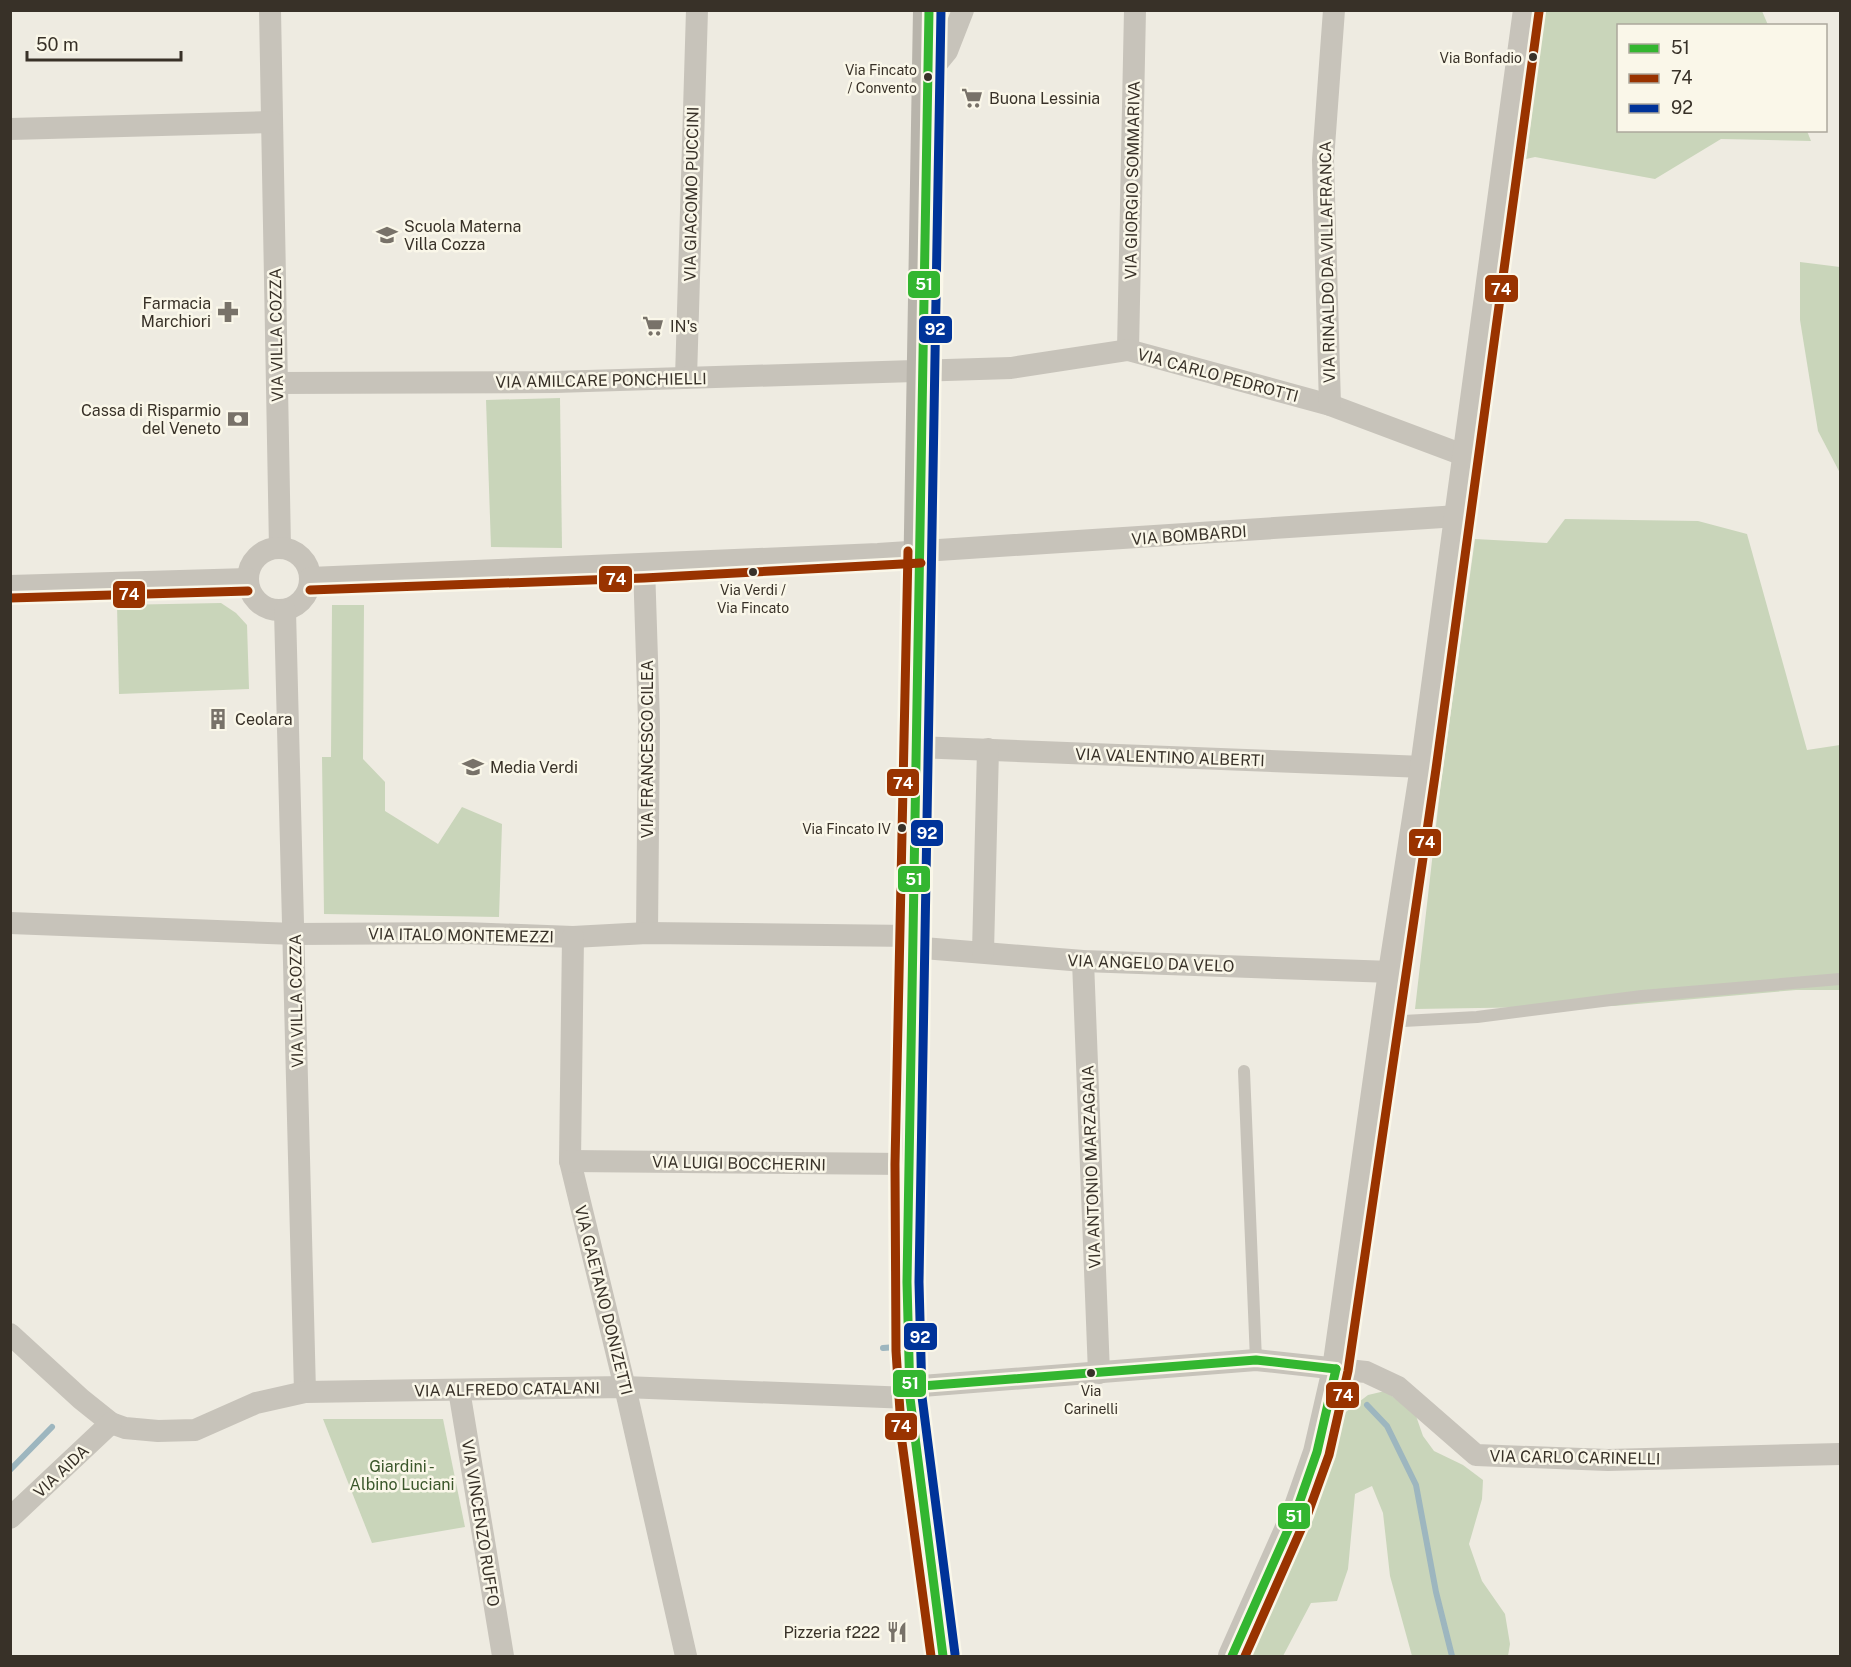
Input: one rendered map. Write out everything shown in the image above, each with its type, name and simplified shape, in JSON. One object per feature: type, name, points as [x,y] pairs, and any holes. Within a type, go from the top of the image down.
[{"type":"main road","points":[[929,10],[925,371],[907,1164],[910,1392],[943,1656]]},
{"type":"street","name":"VIA VILLA COZZA","points":[[270,10],[280,548]]},
{"type":"street","name":"VIA GIACOMO PUCCINI","points":[[686,378],[697,10]]},
{"type":"street","points":[[929,73],[947,51],[963,10]]},
{"type":"street","name":"VIA GIORGIO SOMMARIVA","points":[[1128,350],[1135,10]]},
{"type":"street","name":"VIA RINALDO DA VILLAFRANCA","points":[[1330,405],[1323,160],[1334,10]]},
{"type":"street","points":[[1232,1656],[1296,1512],[1317,1452],[1336,1369],[1384,1022],[1424,767],[1527,10]]},
{"type":"street","points":[[10,129],[272,122]]},
{"type":"street","name":"VIA CARLO PEDROTTI","points":[[925,371],[1011,368],[1128,350],[1330,405],[1466,456]]},
{"type":"street","name":"VIA AMILCARE PONCHIELLI","points":[[277,383],[555,382],[925,371]]},
{"type":"street","name":"VIA BOMBARDI","points":[[310,578],[644,566],[921,551],[1458,516]]},
{"type":"street","points":[[280,548],[297,554],[309,569],[310,578],[309,589],[304,599],[285,610],[263,607],[249,590],[249,571],[257,557],[264,552],[280,548]]},
{"type":"street","name":"VIA FRANCESCO CILEA","points":[[644,566],[649,721],[647,933]]},
{"type":"street","points":[[10,586],[248,579]]},
{"type":"street","name":"VIA VILLA COZZA","points":[[285,610],[305,1392]]},
{"type":"street","name":"VIA VALENTINO ALBERTI","points":[[916,747],[1424,767]]},
{"type":"street","points":[[983,952],[988,749]]},
{"type":"street","name":"VIA ITALO MONTEMEZZI","points":[[10,923],[295,934],[465,933],[573,938],[647,933],[911,941]]},
{"type":"street","name":"VIA GAETANO DONIZETTI","points":[[573,938],[570,1161],[686,1656]]},
{"type":"street","name":"VIA ANGELO DA VELO","points":[[911,941],[983,952],[1083,961],[1392,972]]},
{"type":"street","name":"VIA ANTONIO MARZAGAIA","points":[[1083,961],[1099,1373]]},
{"type":"street","name":"VIA LUIGI BOCCHERINI","points":[[570,1161],[907,1164]]},
{"type":"street","points":[[10,1334],[111,1423]]},
{"type":"street","name":"VIA CARLO CARINELLI","points":[[910,1392],[1256,1360],[1366,1372],[1398,1387],[1476,1455],[1608,1460],[1840,1454]]},
{"type":"street","name":"VIA ALFREDO CATALANI","points":[[111,1423],[158,1431],[195,1430],[256,1403],[305,1392],[624,1387],[910,1392]]},
{"type":"street","name":"VIA VINCENZO RUFFO","points":[[459,1390],[503,1656]]},
{"type":"street","name":"VIA AIDA","points":[[10,1518],[111,1423]]},
{"type":"lane","points":[[1384,1022],[1477,1017],[1642,996],[1840,979]]},
{"type":"lane","points":[[1244,1071],[1256,1360]]},
{"type":"green space","points":[[1545,11],[1762,11],[1768,24],[1617,24],[1617,132],[1807,132],[1811,141],[1721,139],[1655,179],[1535,157],[1526,159]]},
{"type":"green space","points":[[1800,262],[1840,267],[1840,473],[1818,431],[1800,320]]},
{"type":"green space","points":[[560,398],[562,548],[491,547],[486,400]]},
{"type":"green space","points":[[1565,519],[1698,521],[1747,534],[1807,750],[1840,745],[1840,990],[1796,990],[1614,1006],[1415,1009],[1441,782],[1475,539],[1547,543]]},
{"type":"green space","points":[[221,603],[236,613],[247,625],[249,689],[119,694],[117,605]]},
{"type":"green space","points":[[332,605],[364,605],[363,759],[385,782],[385,811],[438,844],[462,807],[502,824],[499,917],[324,914],[322,757],[331,757]]},
{"type":"green space","points":[[1385,1391],[1415,1413],[1423,1436],[1434,1451],[1463,1465],[1483,1480],[1482,1499],[1469,1544],[1482,1581],[1505,1614],[1510,1644],[1508,1656],[1412,1656],[1390,1576],[1383,1513],[1372,1486],[1355,1494],[1348,1569],[1337,1601],[1311,1603],[1283,1656],[1245,1656],[1316,1504],[1330,1468],[1342,1415],[1368,1395]]},
{"type":"green space","name":"Giardini - Albino Luciani","points":[[323,1419],[443,1419],[465,1527],[372,1543]]},
{"type":"waterway","points":[[883,1348],[896,1347]]},
{"type":"waterway","points":[[1367,1405],[1387,1426],[1416,1485],[1436,1592],[1452,1656]]},
{"type":"waterway","points":[[10,1470],[52,1427]]},
{"type":"transit line","name":"51","points":[[929,10],[907,1282],[910,1398],[943,1656]]},
{"type":"transit line","name":"92","points":[[941,10],[919,1282],[922,1397],[955,1654]]},
{"type":"transit line","name":"74","points":[[1245,1656],[1307,1516],[1329,1455],[1348,1371],[1436,769],[1539,12]]},
{"type":"transit line","name":"74","points":[[908,551],[895,1164],[896,1351],[902,1442],[931,1656]]},
{"type":"transit line","name":"74","points":[[310,590],[644,578],[921,563]]},
{"type":"transit line","name":"74","points":[[10,598],[248,591]]},
{"type":"transit line","name":"51","points":[[909,1387],[1256,1360],[1336,1369]]},
{"type":"transit line","name":"51","points":[[1232,1656],[1296,1512],[1317,1452],[1336,1369]]},
{"type":"place","name":"Via Bonfadio","points":[[1533,57]]},
{"type":"place","name":"Via Fincato / Convento","points":[[928,77]]},
{"type":"place","name":"Buona Lessinia","points":[[972,98]]},
{"type":"place","name":"Scuola Materna Villa Cozza","points":[[387,235]]},
{"type":"place","name":"Farmacia Marchiori","points":[[228,312]]},
{"type":"place","name":"IN's","points":[[653,326]]},
{"type":"place","name":"Cassa di Risparmio del Veneto","points":[[238,419]]},
{"type":"place","name":"Via Verdi / Via Fincato","points":[[753,572]]},
{"type":"place","name":"Ceolara","points":[[218,719]]},
{"type":"place","name":"Media Verdi","points":[[473,767]]},
{"type":"place","name":"Via Fincato IV","points":[[902,828]]},
{"type":"place","name":"Via Carinelli","points":[[1091,1373]]},
{"type":"place","name":"Pizzeria f222","points":[[897,1632]]}]
